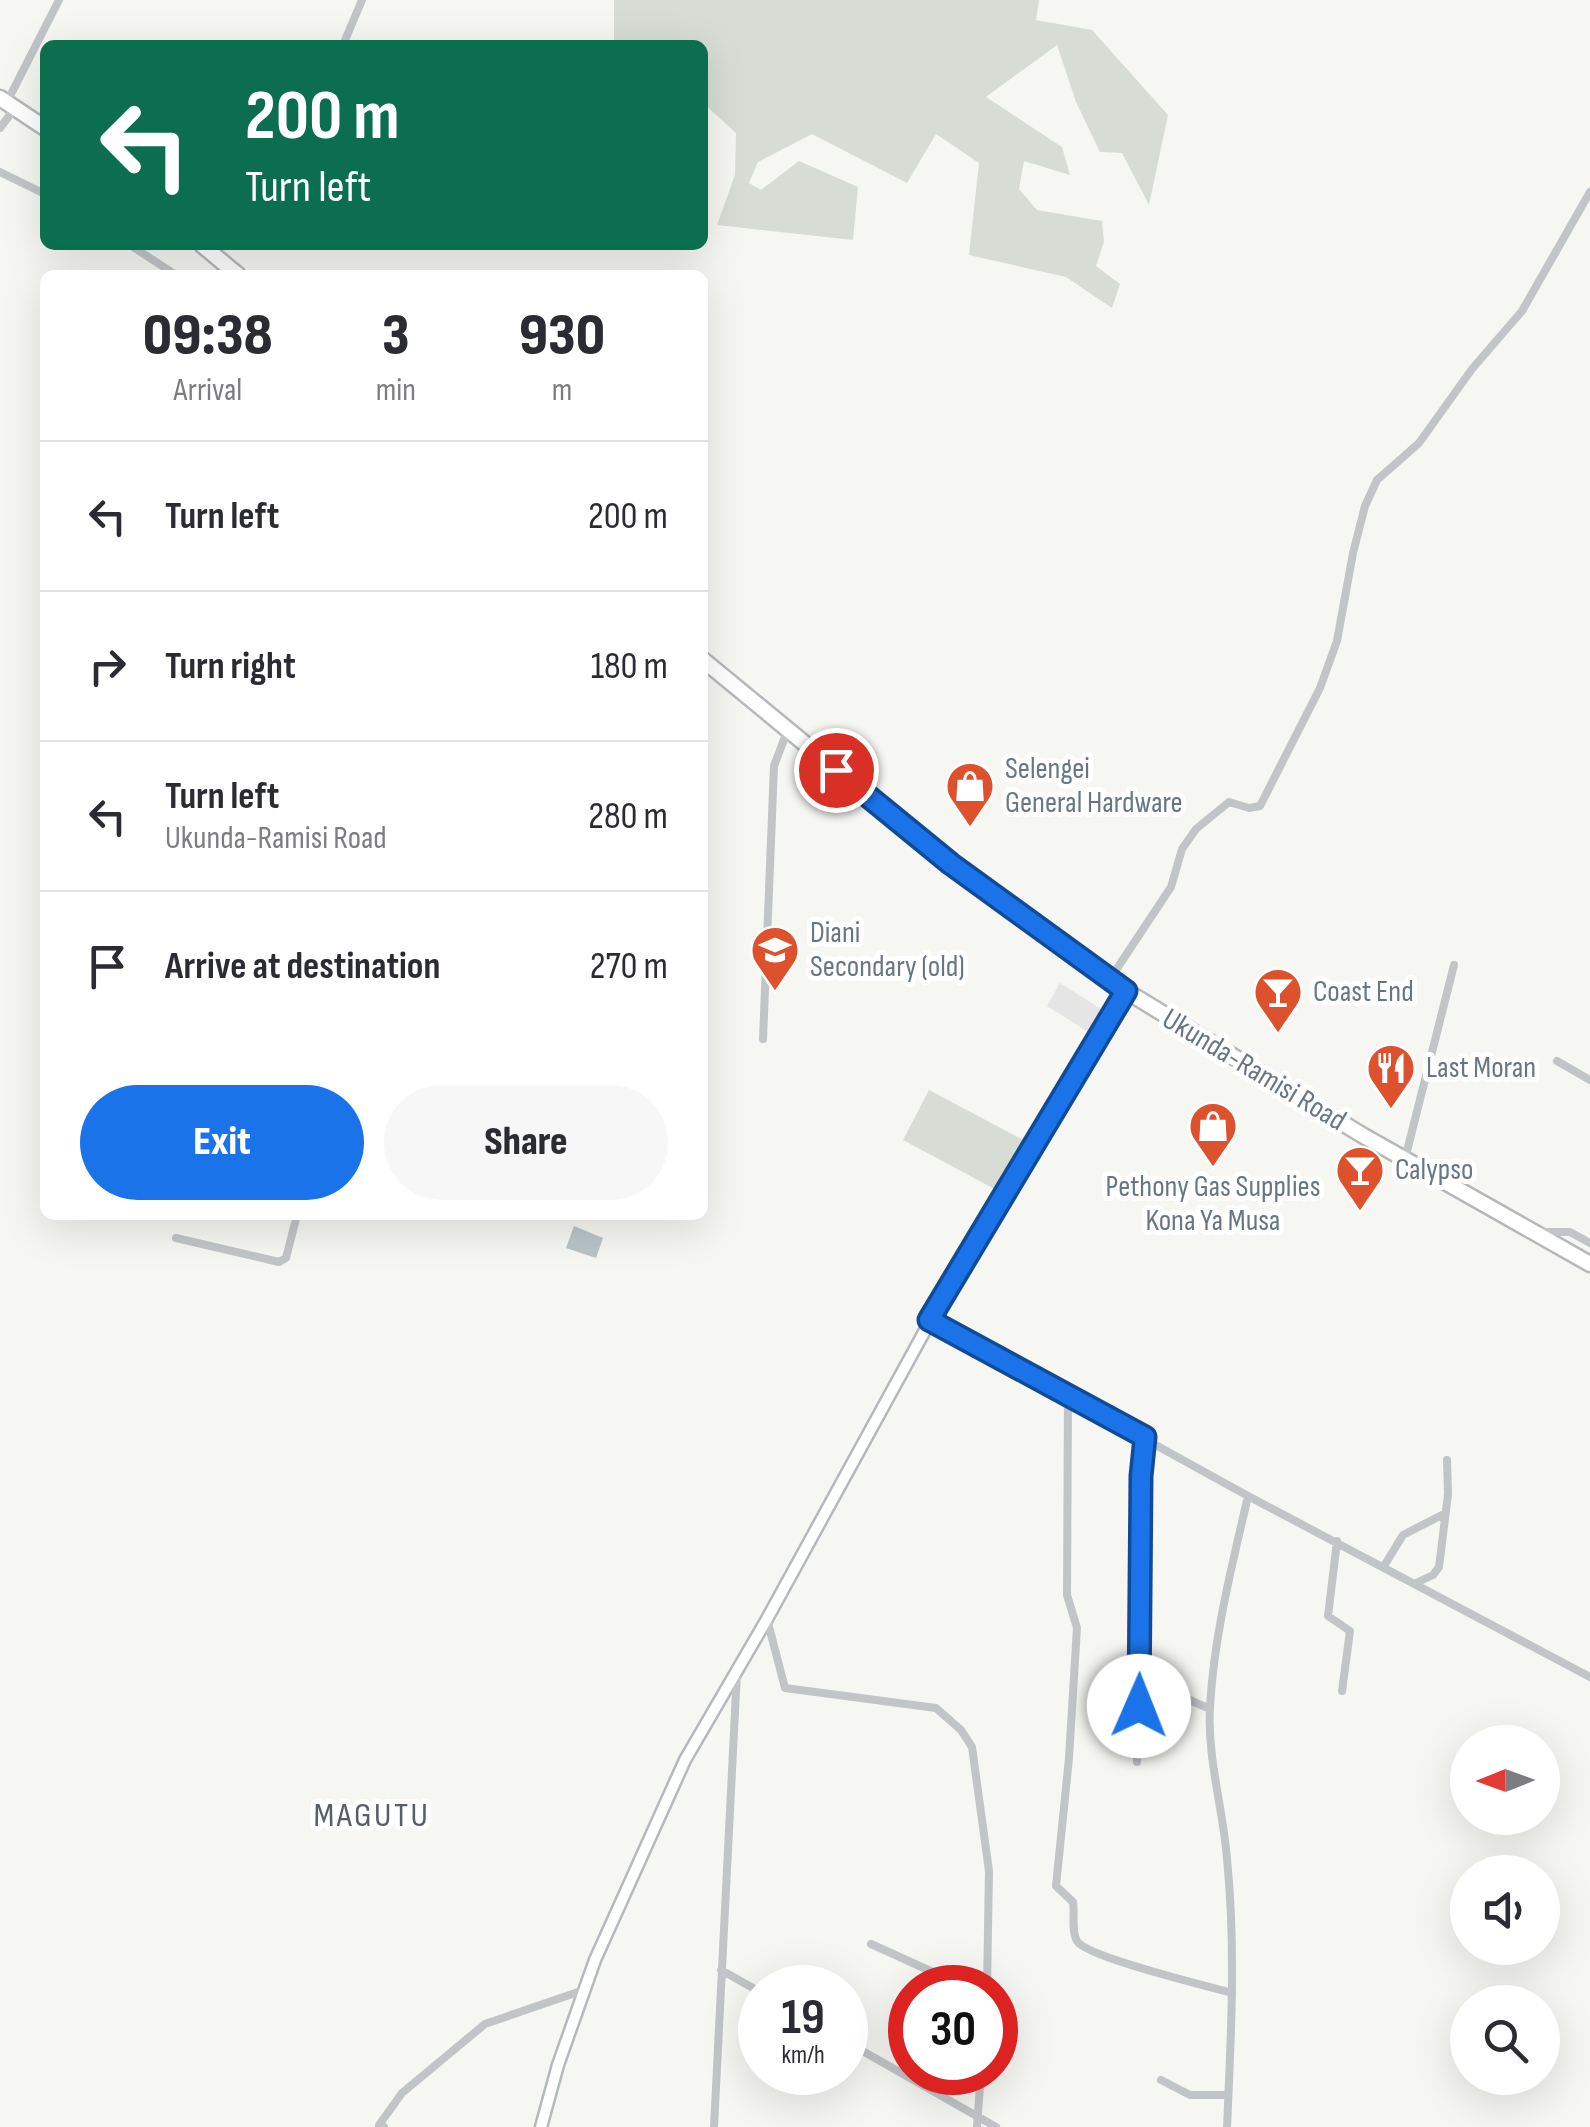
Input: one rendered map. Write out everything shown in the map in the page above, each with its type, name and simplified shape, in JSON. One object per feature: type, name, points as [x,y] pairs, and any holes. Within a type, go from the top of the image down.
[{"type":"highway","points":[[7,102],[40,125]]},
{"type":"highway","points":[[209,250],[232,270]]},
{"type":"highway","name":"Ukunda-Ramisi Road","points":[[708,664],[951,864],[1126,991],[1245,1066],[1590,1264]]},
{"type":"street","points":[[0,128],[7,102],[59,0]]},
{"type":"street","points":[[344,40],[362,0]]},
{"type":"street","points":[[0,172],[40,192]]},
{"type":"street","points":[[1110,979],[1156,914],[1171,887],[1182,849],[1196,829],[1229,802],[1249,808],[1260,806],[1320,688],[1337,641],[1352,553],[1377,480],[1419,443],[1472,368],[1522,310],[1590,192]]},
{"type":"street","points":[[138,250],[168,270]]},
{"type":"street","points":[[763,1039],[774,766],[788,730]]},
{"type":"street","points":[[1404,1159],[1454,966]]},
{"type":"street","points":[[541,2127],[595,1960],[684,1760],[767,1620],[929,1320],[1126,991]]},
{"type":"street","points":[[1557,1061],[1590,1080]]},
{"type":"street","points":[[176,1238],[280,1262],[286,1258],[297,1220]]},
{"type":"street","points":[[1535,1233],[1570,1232],[1590,1243]]},
{"type":"street","points":[[929,1320],[1248,1496],[1590,1677]]},
{"type":"street","points":[[1068,1394],[1067,1595],[1077,1628],[1070,1758],[1056,1886],[1073,1902],[1075,1936],[1084,1947],[1143,1969],[1232,1993]]},
{"type":"street","points":[[1137,1762],[1141,1476],[1145,1437]]},
{"type":"street","points":[[1416,1584],[1439,1567],[1448,1494],[1447,1460]]},
{"type":"street","points":[[1226,2127],[1232,1993],[1228,1858],[1211,1755],[1210,1709],[1218,1628],[1248,1496]]},
{"type":"street","points":[[1384,1566],[1403,1534],[1444,1514]]},
{"type":"street","points":[[1338,1541],[1328,1616],[1350,1631],[1342,1691]]},
{"type":"street","points":[[767,1620],[785,1688],[936,1708],[961,1730],[972,1747],[989,1871],[987,1965]]},
{"type":"street","points":[[714,2127],[737,1672]]},
{"type":"street","points":[[1140,1678],[1210,1709]]},
{"type":"street","points":[[871,1944],[917,1965]]},
{"type":"street","points":[[721,1970],[738,1980]]},
{"type":"street","points":[[384,2127],[378,2125],[402,2093],[485,2024],[584,1990]]},
{"type":"street","points":[[868,2054],[996,2127]]},
{"type":"street","points":[[1161,2080],[1190,2094],[1228,2094]]},
{"type":"street","points":[[978,2127],[979,2095]]},
{"type":"shaded area","points":[[614,0],[1039,0],[1036,20],[1092,30],[1168,115],[1149,205],[1122,153],[1100,152],[1076,102],[1057,45],[986,97],[1062,147],[1070,175],[1024,161],[1019,189],[1037,210],[1102,221],[1104,242],[1096,266],[1120,284],[1112,308],[1066,277],[969,255],[979,163],[936,134],[907,183],[812,134],[758,162],[749,183],[761,190],[799,161],[858,187],[853,240],[717,225],[735,175],[736,133],[708,108],[708,40],[614,40]]},
{"type":"shaded area","points":[[1060,983],[1107,1013],[1093,1035],[1047,1006]]},
{"type":"shaded area","points":[[929,1090],[1029,1143],[1002,1193],[903,1140]]},
{"type":"shaded area","points":[[574,1226],[603,1238],[596,1258],[566,1248]]},
{"type":"place","name":"Selengei General Hardware","points":[[970,828]]},
{"type":"place","name":"Diani Secondary (old)","points":[[775,992]]},
{"type":"place","name":"Coast End","points":[[1278,1034]]},
{"type":"place","name":"Last Moran","points":[[1391,1110]]},
{"type":"place","name":"Pethony Gas Supplies Kona Ya Musa","points":[[1213,1168]]},
{"type":"place","name":"Calypso","points":[[1360,1212]]},
{"type":"district","name":"MAGUTU","points":[[372,1815]]},
{"type":"route","points":[[836,770],[951,864],[1126,991],[929,1320],[1145,1437],[1141,1476],[1139,1706]]}]
